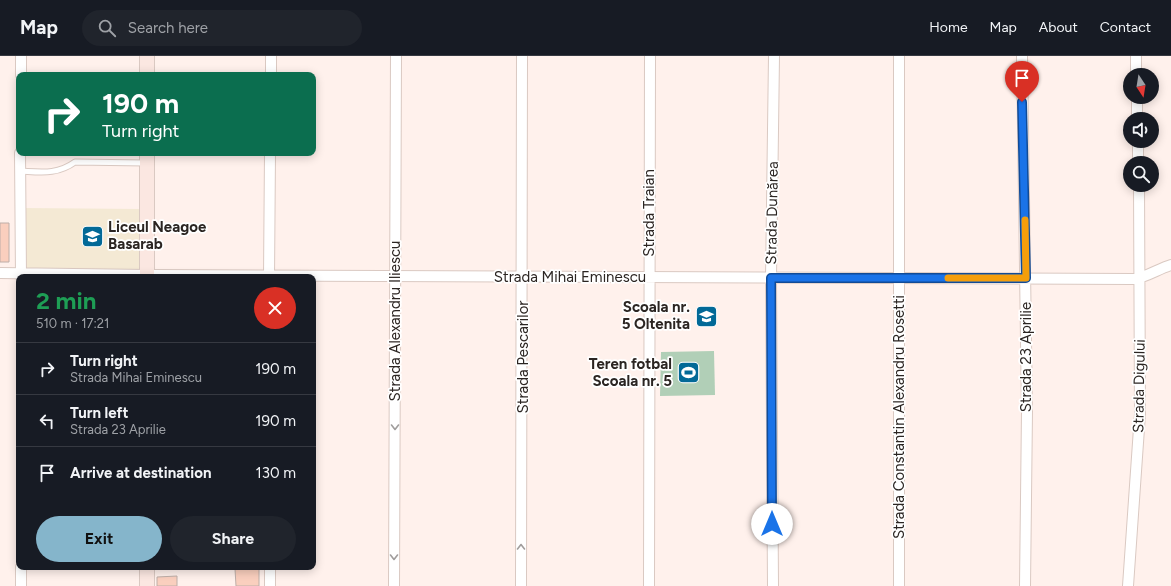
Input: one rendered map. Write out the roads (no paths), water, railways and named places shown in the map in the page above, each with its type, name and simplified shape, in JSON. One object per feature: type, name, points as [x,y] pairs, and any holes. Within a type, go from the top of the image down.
[{"type":"main road","points":[[147,56],[147,72]]},
{"type":"main road","points":[[147,158],[147,274]]},
{"type":"main road","points":[[147,570],[147,586]]},
{"type":"street","points":[[21,56],[21,72]]},
{"type":"street","points":[[271,56],[271,72]]},
{"type":"street","name":"Strada Alexandru Iliescu","points":[[394,586],[396,56]]},
{"type":"street","name":"Strada Pescarilor","points":[[521,586],[523,276],[522,56]]},
{"type":"street","name":"Strada Traian","points":[[649,586],[650,56]]},
{"type":"street","name":"Strada Dunărea","points":[[773,586],[771,278],[774,56]]},
{"type":"street","name":"Strada Constantin Alexandru Rosetti","points":[[899,56],[899,586]]},
{"type":"street","name":"Strada 23 Aprilie","points":[[1022,56],[1026,278],[1025,586]]},
{"type":"street","points":[[1136,56],[1136,68]]},
{"type":"street","points":[[20,156],[21,274]]},
{"type":"street","points":[[269,274],[270,156]]},
{"type":"street","name":"Strada Digului","points":[[1128,586],[1140,414],[1139,192]]},
{"type":"street","points":[[1140,279],[1153,270],[1171,265]]},
{"type":"street","name":"Strada Mihai Eminescu","points":[[0,273],[16,275]]},
{"type":"street","name":"Strada Mihai Eminescu","points":[[316,276],[1140,279]]},
{"type":"street","points":[[21,570],[21,586]]},
{"type":"street","points":[[270,570],[270,586]]},
{"type":"lane","points":[[20,171],[57,172],[75,162],[147,158]]},
{"type":"place","name":"Liceul Neagoe Basarab","points":[[92,236]]},
{"type":"place","name":"Scoala nr. 5 Oltenita","points":[[706,316]]},
{"type":"place","name":"Teren fotbal Scoala nr. 5","points":[[688,373]]}]
